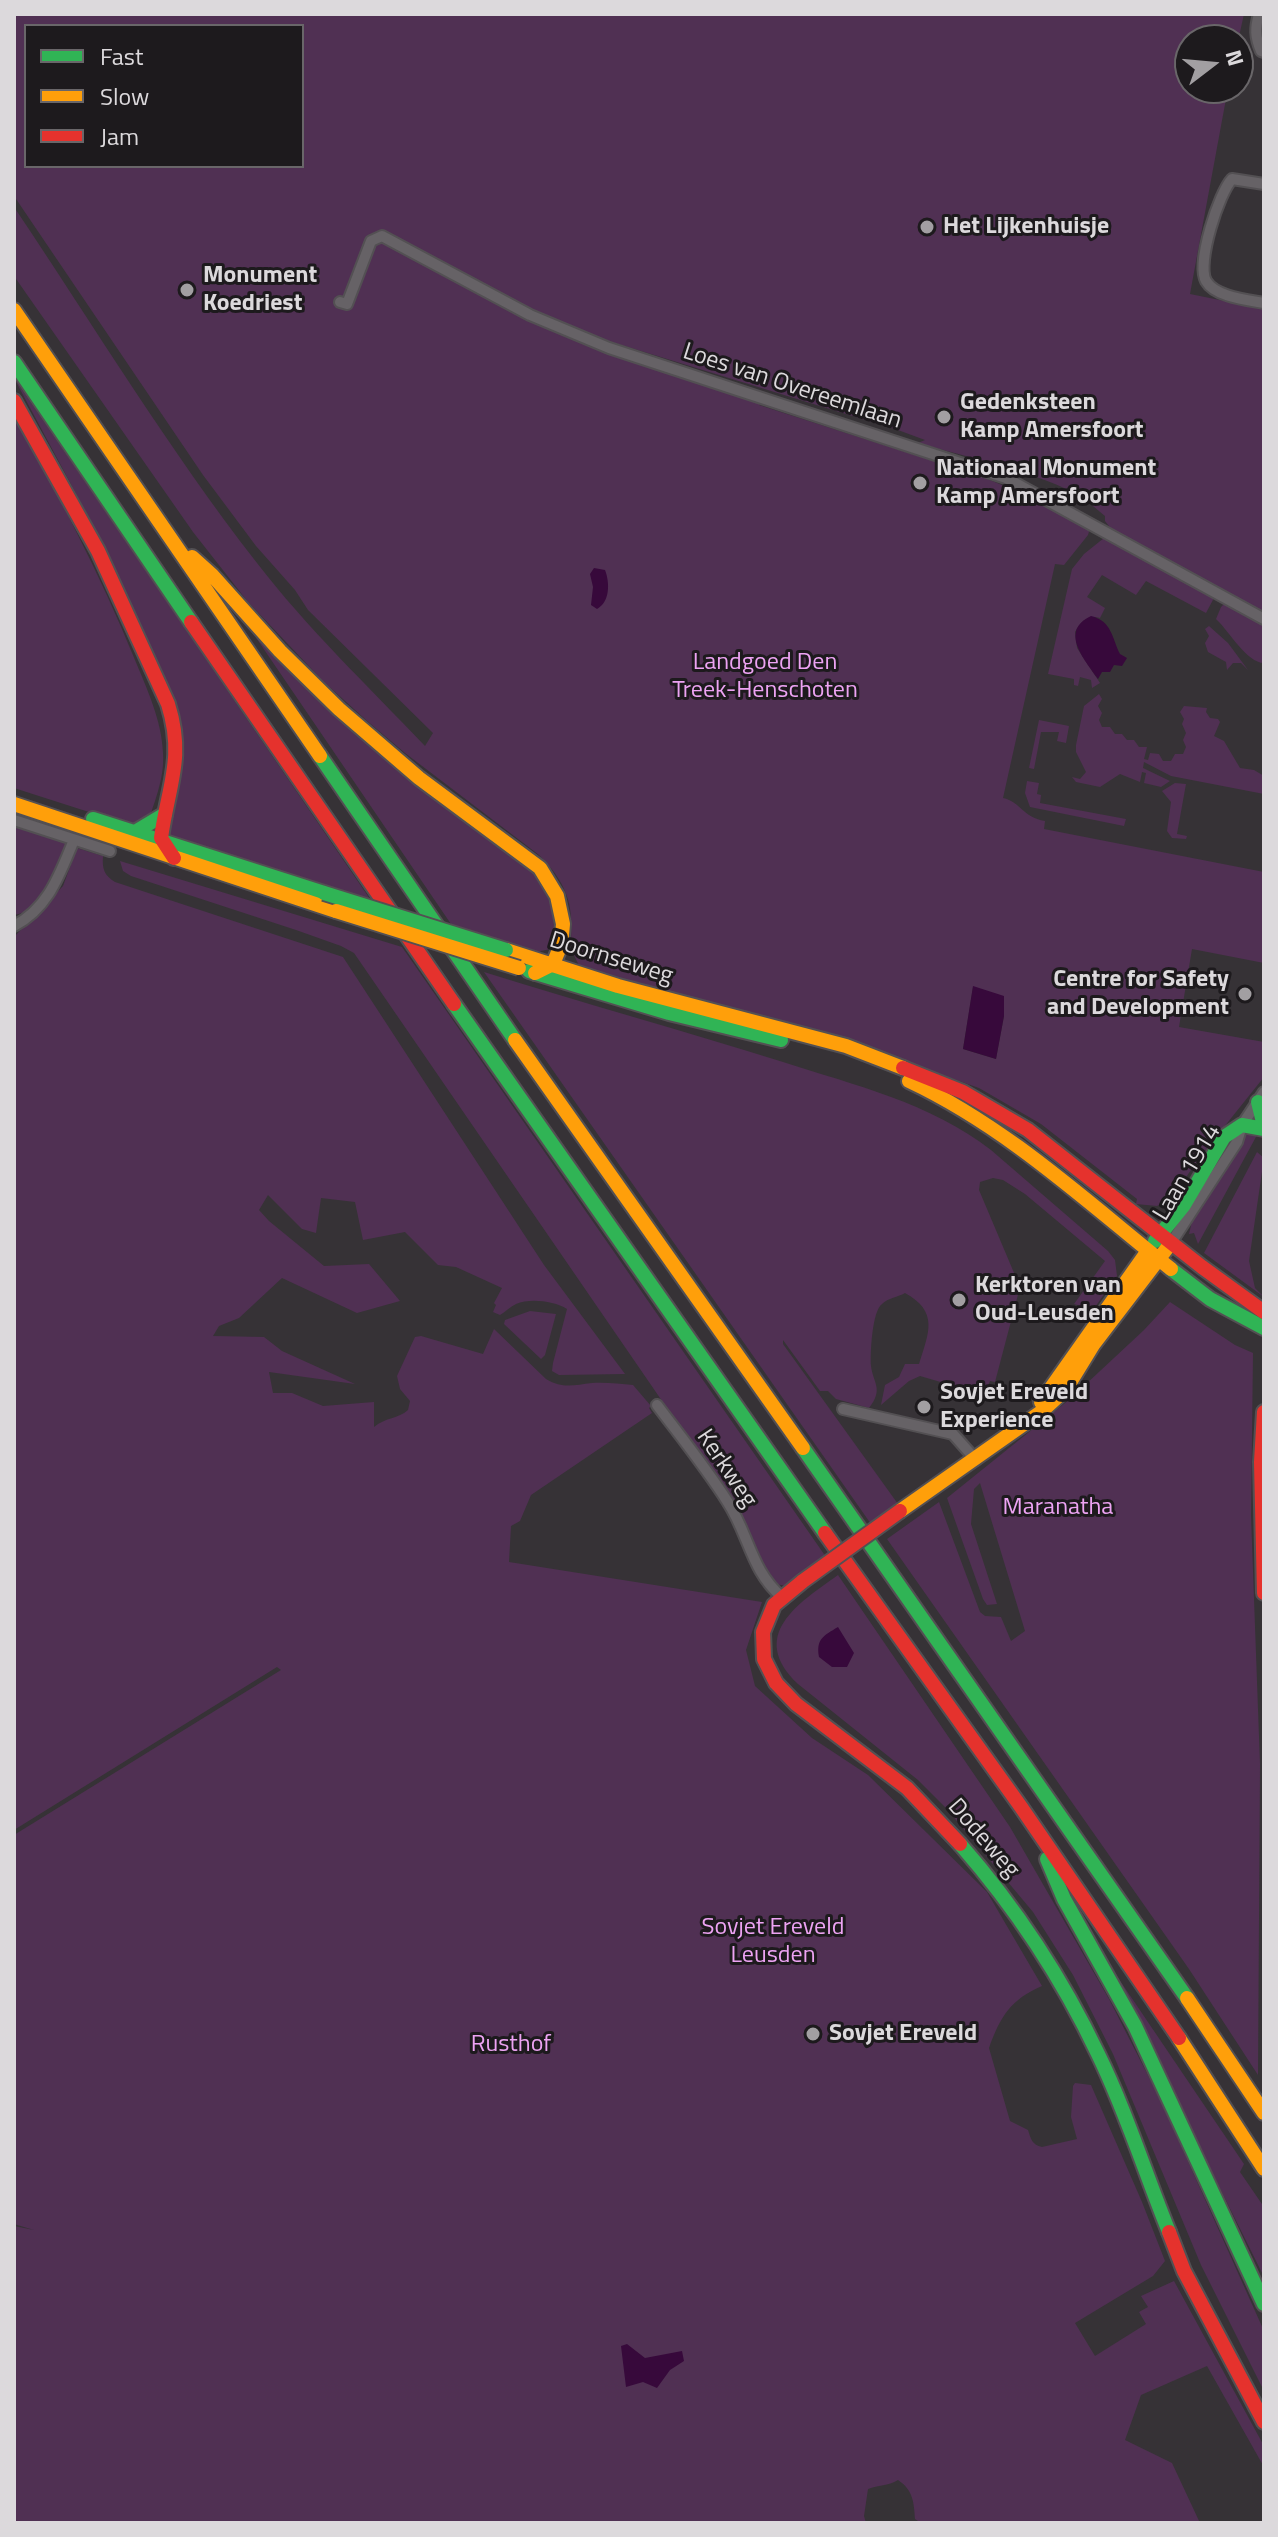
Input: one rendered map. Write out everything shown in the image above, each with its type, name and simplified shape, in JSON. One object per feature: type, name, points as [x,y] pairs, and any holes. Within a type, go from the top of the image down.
[{"type":"main road","points":[[14,310],[500,1018],[1136,1922],[1264,2113]]},
{"type":"main road","points":[[14,362],[468,1024],[1108,1929],[1264,2169]]},
{"type":"main road","points":[[14,401],[95,544],[135,626],[174,723],[177,753],[175,778],[165,814],[162,841],[174,858]]},
{"type":"main road","points":[[166,533],[212,575],[280,651],[339,709],[419,778],[540,868],[557,896],[563,924],[561,945],[553,964],[535,973]]},
{"type":"main road","name":"Doornseweg","points":[[14,795],[618,986],[846,1046],[963,1092],[1028,1130],[1166,1238],[1264,1309]]},
{"type":"main road","name":"Doornseweg","points":[[14,804],[336,911],[535,973],[669,1013],[845,1055],[904,1078],[945,1098],[1011,1141],[1152,1256],[1210,1299],[1260,1327]]},
{"type":"main road","points":[[135,832],[165,814]]},
{"type":"main road","points":[[1242,1125],[1264,1128],[1261,1097]]},
{"type":"main road","name":"Laan 1914","points":[[1166,1238],[1224,1137],[1242,1125]]},
{"type":"main road","name":"Dodeweg","points":[[1166,1238],[1072,1381],[1041,1412],[782,1597],[774,1605],[764,1629],[763,1656],[771,1679],[788,1698],[907,1788],[940,1821],[994,1883],[1045,1955],[1099,2055],[1184,2271],[1264,2422]]},
{"type":"main road","points":[[1260,1327],[1264,1343]]},
{"type":"main road","points":[[1264,1412],[1261,1462],[1264,1593]]},
{"type":"main road","points":[[1033,1826],[1064,1899],[1141,2039],[1264,2304]]},
{"type":"street","points":[[1259,14],[1256,37],[1264,52]]},
{"type":"street","points":[[1264,184],[1232,179],[1225,187],[1213,217],[1203,270],[1213,288],[1264,303]]},
{"type":"street","name":"Loes van Overeemlaan","points":[[340,302],[347,304],[371,241],[382,236],[530,315],[609,348],[1006,478],[1264,619]]},
{"type":"street","points":[[14,820],[110,851]]},
{"type":"street","points":[[17,922],[52,891],[74,840]]},
{"type":"street","name":"Laan 1914","points":[[1242,1125],[1261,1097]]},
{"type":"street","name":"Kerkweg","points":[[657,1405],[729,1502],[756,1565],[768,1585],[782,1597]]},
{"type":"street","points":[[843,1409],[953,1434],[976,1460]]},
{"type":"green space","name":"Landgoed Den Treek-Henschoten","points":[[14,14],[1244,14],[1242,24],[1174,24],[1174,104],[1225,104],[1190,294],[1264,309],[1264,613],[1112,530],[1105,516],[1091,504],[1056,485],[918,443],[925,440],[898,430],[602,339],[599,347],[765,400],[759,405],[980,476],[1068,512],[1090,528],[1064,565],[1055,564],[1003,798],[1045,821],[1044,829],[1264,872],[1264,963],[1192,949],[1179,1027],[1264,1042],[1264,1077],[1173,1196],[1157,1206],[1136,1204],[1137,1199],[1041,1124],[979,1088],[869,1049],[581,968],[572,949],[568,900],[557,876],[546,862],[405,753],[323,681],[248,602],[193,532],[14,276],[14,207],[163,432],[257,563],[317,634],[425,746],[433,733],[308,610],[295,590],[256,546],[203,475],[14,196]],"holes":[[[973,987],[1004,1016],[996,1059],[963,1049]]]},
{"type":"green space","points":[[14,378],[372,902],[165,837],[181,761],[102,542]]},
{"type":"green space","points":[[14,412],[107,596],[157,717],[162,741],[162,773],[145,830],[14,788]]},
{"type":"green space","points":[[1104,538],[1111,538],[1215,596],[1206,613],[1146,581],[1136,595],[1102,575],[1087,597],[1105,608],[1100,618],[1088,618],[1075,632],[1077,648],[1100,683],[1092,688],[1091,680],[1080,677],[1078,686],[1074,685],[1074,679],[1048,674],[1072,569],[1084,554]]},
{"type":"green space","points":[[1226,602],[1264,624],[1264,663],[1251,658],[1216,619]]},
{"type":"green space","points":[[246,623],[539,874],[553,910],[550,949],[537,952],[453,927]]},
{"type":"green space","points":[[1209,626],[1228,643],[1248,670],[1241,663],[1233,663],[1227,670],[1226,662],[1208,652],[1205,643],[1209,636],[1205,629]]},
{"type":"green space","points":[[1099,694],[1102,699],[1098,706],[1102,713],[1099,720],[1102,727],[1110,727],[1115,734],[1134,740],[1139,747],[1147,747],[1144,759],[1148,760],[1150,753],[1159,754],[1163,761],[1171,761],[1175,754],[1183,754],[1186,733],[1180,712],[1184,706],[1207,708],[1210,718],[1220,722],[1214,736],[1224,741],[1240,768],[1254,770],[1264,776],[1264,794],[1171,776],[1144,762],[1143,768],[1170,781],[1161,787],[1144,783],[1146,773],[1142,772],[1140,782],[1120,774],[1100,787],[1076,782],[1072,777],[1080,779],[1086,772],[1076,752],[1084,706]]},
{"type":"green space","points":[[1039,720],[1069,726],[1066,743],[1057,741],[1059,732],[1041,732],[1034,769],[1029,768]]},
{"type":"green space","points":[[1027,781],[1039,783],[1037,794],[1041,795],[1040,803],[1126,819],[1124,826],[1030,807],[1025,793]]},
{"type":"green space","points":[[1175,783],[1186,784],[1177,834],[1187,836],[1186,839],[1172,838],[1167,831],[1171,802],[1162,791]]},
{"type":"green space","points":[[14,825],[68,844],[42,897],[25,912],[14,915]]},
{"type":"green space","points":[[77,848],[103,856],[104,871],[115,882],[343,957],[544,1265],[625,1374],[559,1375],[552,1371],[567,1309],[535,1301],[516,1304],[500,1315],[493,1312],[502,1288],[456,1267],[438,1265],[405,1232],[363,1240],[355,1202],[321,1198],[316,1233],[302,1229],[268,1195],[259,1210],[324,1266],[369,1264],[400,1301],[357,1313],[282,1278],[239,1318],[219,1326],[213,1336],[264,1337],[282,1351],[355,1384],[269,1372],[273,1393],[292,1393],[323,1406],[374,1402],[374,1427],[408,1410],[410,1401],[400,1389],[397,1376],[415,1337],[421,1336],[483,1354],[494,1329],[552,1382],[569,1386],[597,1383],[633,1385],[651,1406],[652,1413],[531,1495],[520,1521],[511,1526],[509,1562],[762,1602],[746,1650],[755,1686],[812,1738],[868,1775],[987,1892],[1042,1986],[1022,1997],[1008,2010],[989,2048],[1010,2121],[1028,2130],[1034,2143],[1042,2147],[1077,2139],[1071,2117],[1073,2086],[1075,2083],[1091,2085],[1165,2261],[1153,2276],[1075,2323],[1095,2356],[1146,2324],[1139,2312],[1148,2307],[1141,2296],[1174,2281],[1264,2446],[1264,2467],[1207,2366],[1141,2395],[1125,2440],[1172,2463],[1200,2523],[921,2523],[915,2519],[910,2492],[898,2480],[868,2489],[864,2516],[866,2523],[14,2523],[14,2226],[34,2230],[14,2224],[14,1835],[281,1670],[277,1667],[14,1830],[14,937],[63,886]]},
{"type":"green space","points":[[120,861],[402,947],[826,1557],[786,1586],[776,1584],[765,1574],[734,1503],[354,953],[296,930],[131,876],[123,871]]},
{"type":"green space","points":[[484,972],[864,1088],[943,1120],[991,1150],[1108,1251],[1115,1260],[1117,1276],[1093,1310],[1074,1304],[1105,1261],[1025,1194],[1003,1180],[993,1178],[980,1182],[979,1190],[1020,1287],[995,1382],[968,1390],[920,1376],[909,1381],[881,1405],[885,1385],[899,1377],[905,1364],[919,1364],[928,1332],[927,1315],[923,1308],[905,1293],[884,1302],[876,1315],[871,1360],[877,1391],[869,1408],[836,1399],[828,1391],[820,1391],[783,1340],[898,1504],[871,1524]]},
{"type":"green space","points":[[1245,1135],[1257,1135],[1198,1244],[1194,1233],[1189,1234],[1193,1217]]},
{"type":"green space","points":[[1257,1152],[1264,1158],[1249,1261],[1255,1288],[1264,1297],[1204,1253]]},
{"type":"green space","name":"Maranatha","points":[[1170,1302],[1235,1345],[1253,1353],[1251,1516],[1260,1764],[1258,2075],[1189,1969],[887,1539],[939,1502],[980,1612],[985,1616],[1001,1617],[1011,1641],[1025,1631],[980,1483],[974,1489],[971,1524],[997,1604],[987,1605],[983,1599],[947,1498],[1070,1399]]},
{"type":"green space","points":[[530,1311],[556,1314],[545,1355],[541,1359],[504,1324],[505,1320]]},
{"type":"green space","points":[[838,1575],[1010,1827],[1109,1999],[1160,2099],[1264,2331],[1264,2391],[1201,2265],[1113,2054],[1073,1975],[1033,1912],[946,1808],[918,1780],[798,1684],[783,1666],[777,1650],[778,1635],[784,1622],[808,1597]]},
{"type":"green space","points":[[1108,1963],[1244,2164],[1240,2172],[1264,2207],[1264,2277]]},
{"type":"shaded area","points":[[594,568],[605,570],[608,581],[607,597],[597,609],[591,605],[593,587],[590,574]]},
{"type":"shaded area","points":[[1091,616],[1107,626],[1120,654],[1127,658],[1122,666],[1114,665],[1110,672],[1102,672],[1098,679],[1081,654],[1075,637],[1082,622]]},
{"type":"shaded area","points":[[973,986],[1004,996],[1004,1016],[996,1059],[963,1049]]},
{"type":"shaded area","points":[[838,1627],[854,1653],[847,1667],[832,1667],[819,1657],[822,1639]]},
{"type":"shaded area","points":[[627,2344],[645,2358],[682,2351],[684,2361],[670,2370],[657,2388],[643,2382],[626,2387],[621,2346]]},
{"type":"traffic: fast","points":[[14,362],[191,622]]},
{"type":"traffic: fast","points":[[320,756],[515,1040]]},
{"type":"traffic: fast","points":[[135,832],[165,814]]},
{"type":"traffic: fast","points":[[93,819],[324,893]]},
{"type":"traffic: fast","points":[[324,893],[506,950]]},
{"type":"traffic: fast","points":[[529,971],[669,1013],[781,1040]]},
{"type":"traffic: fast","points":[[454,1004],[825,1533]]},
{"type":"traffic: fast","points":[[1258,1102],[1264,1126]]},
{"type":"traffic: fast","points":[[1155,1241],[1184,1205],[1224,1137],[1242,1125],[1264,1129]]},
{"type":"traffic: fast","points":[[1171,1269],[1210,1299],[1264,1328]]},
{"type":"traffic: fast","points":[[803,1448],[1187,1998]]},
{"type":"traffic: fast","points":[[960,1844],[1019,1919],[1084,2026],[1118,2098],[1169,2232]]},
{"type":"traffic: fast","points":[[1047,1859],[1064,1899],[1135,2026],[1264,2304]]},
{"type":"traffic: slow","points":[[14,310],[320,756]]},
{"type":"traffic: slow","points":[[192,557],[339,709],[419,778],[540,868],[557,896],[563,924],[561,945],[553,964],[535,973]]},
{"type":"traffic: slow","points":[[14,804],[336,911]]},
{"type":"traffic: slow","points":[[336,911],[519,968]]},
{"type":"traffic: slow","points":[[506,950],[618,986],[846,1046],[903,1068]]},
{"type":"traffic: slow","points":[[515,1040],[803,1448]]},
{"type":"traffic: slow","points":[[909,1081],[1013,1143],[1171,1269]]},
{"type":"traffic: slow","points":[[900,1511],[1041,1412],[1066,1389],[1093,1345],[1171,1243]]},
{"type":"traffic: slow","points":[[1041,1402],[1147,1252]]},
{"type":"traffic: slow","points":[[1187,1998],[1264,2113]]},
{"type":"traffic: slow","points":[[1179,2038],[1264,2169]]},
{"type":"traffic: jam","points":[[14,401],[98,551],[168,704],[173,723],[175,756],[161,838],[174,858]]},
{"type":"traffic: jam","points":[[191,622],[454,1004]]},
{"type":"traffic: jam","points":[[903,1068],[963,1092],[1028,1130],[1264,1312]]},
{"type":"traffic: jam","points":[[1264,1412],[1261,1462],[1264,1593]]},
{"type":"traffic: jam","points":[[803,1581],[900,1511]]},
{"type":"traffic: jam","points":[[825,1533],[1021,1807],[1179,2038]]},
{"type":"traffic: jam","points":[[803,1581],[774,1605],[763,1632],[764,1659],[776,1683],[796,1704],[907,1788],[960,1844]]},
{"type":"traffic: jam","points":[[1169,2232],[1184,2271],[1264,2422]]},
{"type":"place","name":"Het Lijkenhuisje","points":[[927,227]]},
{"type":"place","name":"Monument Koedriest","points":[[187,290]]},
{"type":"place","name":"Gedenksteen Kamp Amersfoort","points":[[944,417]]},
{"type":"place","name":"Nationaal Monument Kamp Amersfoort","points":[[920,483]]},
{"type":"place","name":"Centre for Safety and Development","points":[[1245,994]]},
{"type":"place","name":"Kerktoren van Oud-Leusden","points":[[959,1300]]},
{"type":"place","name":"Sovjet Ereveld Experience","points":[[924,1407]]},
{"type":"place","name":"Sovjet Ereveld","points":[[813,2034]]},
{"type":"park label","name":"Sovjet Ereveld Leusden","points":[[773,1942]]},
{"type":"park label","name":"Rusthof","points":[[511,2045]]}]
